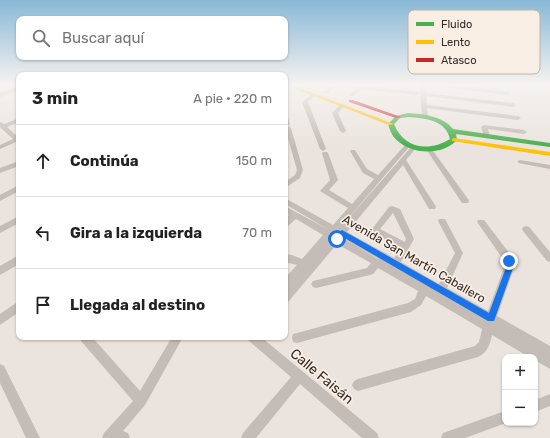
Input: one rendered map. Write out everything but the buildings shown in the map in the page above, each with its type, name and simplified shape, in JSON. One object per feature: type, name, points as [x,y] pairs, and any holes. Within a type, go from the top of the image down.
[{"type":"main road","points":[[344,105],[394,120],[408,115],[422,116],[446,125],[454,136],[550,154]]},
{"type":"main road","points":[[352,105],[394,120]]},
{"type":"main road","points":[[355,105],[394,120]]},
{"type":"main road","points":[[359,105],[394,120]]},
{"type":"main road","points":[[394,120],[390,129],[393,134],[411,146],[432,153],[450,145],[454,136]]},
{"type":"main road","points":[[454,136],[488,136],[550,144]]},
{"type":"main road","points":[[454,136],[550,148]]},
{"type":"main road","points":[[454,136],[550,151]]},
{"type":"street","points":[[306,105],[334,180],[324,191],[353,208]]},
{"type":"street","points":[[342,105],[335,112],[343,131]]},
{"type":"street","points":[[421,105],[422,116]]},
{"type":"street","points":[[422,116],[424,106],[518,118]]},
{"type":"street","points":[[16,122],[3,128],[16,138]]},
{"type":"street","points":[[488,136],[484,126],[524,132]]},
{"type":"street","points":[[288,127],[300,170],[298,176],[288,184]]},
{"type":"street","points":[[0,147],[16,141]]},
{"type":"street","points":[[288,281],[303,264],[335,234],[403,160],[411,146]]},
{"type":"street","points":[[288,295],[353,208],[379,178],[411,146]]},
{"type":"street","points":[[353,151],[365,170],[379,178]]},
{"type":"street","points":[[432,153],[465,201]]},
{"type":"street","points":[[403,160],[432,207]]},
{"type":"street","points":[[520,162],[550,167]]},
{"type":"street","points":[[0,172],[16,164]]},
{"type":"street","points":[[0,198],[16,190]]},
{"type":"street","name":"Avenida San Martín Caballero","points":[[288,203],[377,262],[424,289],[550,353]]},
{"type":"street","points":[[394,264],[406,247],[410,241],[410,238],[397,211],[392,209],[376,231],[406,247]]},
{"type":"street","name":"Avenida San Martín Caballero","points":[[288,211],[394,264],[441,290],[489,323]]},
{"type":"street","points":[[288,221],[295,215]]},
{"type":"street","points":[[0,230],[16,221]]},
{"type":"street","points":[[441,290],[459,254],[442,221]]},
{"type":"street","points":[[358,385],[478,350],[484,345],[489,323],[510,265],[507,257],[481,222]]},
{"type":"street","points":[[526,230],[550,258]]},
{"type":"street","points":[[288,258],[292,258],[303,264]]},
{"type":"street","points":[[0,271],[16,261]]},
{"type":"street","points":[[316,284],[370,271],[377,262]]},
{"type":"street","points":[[297,338],[411,307],[418,302],[424,289]]},
{"type":"street","points":[[0,320],[16,308]]},
{"type":"street","points":[[88,340],[141,401]]},
{"type":"street","points":[[116,436],[141,401],[176,340]]},
{"type":"street","name":"Calle Faisán","points":[[257,340],[372,438]]},
{"type":"street","points":[[0,370],[31,437]]},
{"type":"street","points":[[248,438],[299,376]]},
{"type":"street","points":[[538,405],[550,400]]},
{"type":"street","points":[[448,438],[502,418]]},
{"type":"traffic: fast","points":[[408,115],[422,116],[443,123],[452,133],[454,140],[437,148],[417,148],[408,145],[400,140],[394,133],[391,124],[398,117],[408,115]]},
{"type":"traffic: fast","points":[[452,131],[550,145]]},
{"type":"traffic: slow","points":[[342,105],[391,124]]},
{"type":"traffic: slow","points":[[454,140],[550,154]]},
{"type":"traffic: jam","points":[[364,105],[398,117]]},
{"type":"route","points":[[337,239],[342,233],[491,318],[510,265],[509,261]]}]
